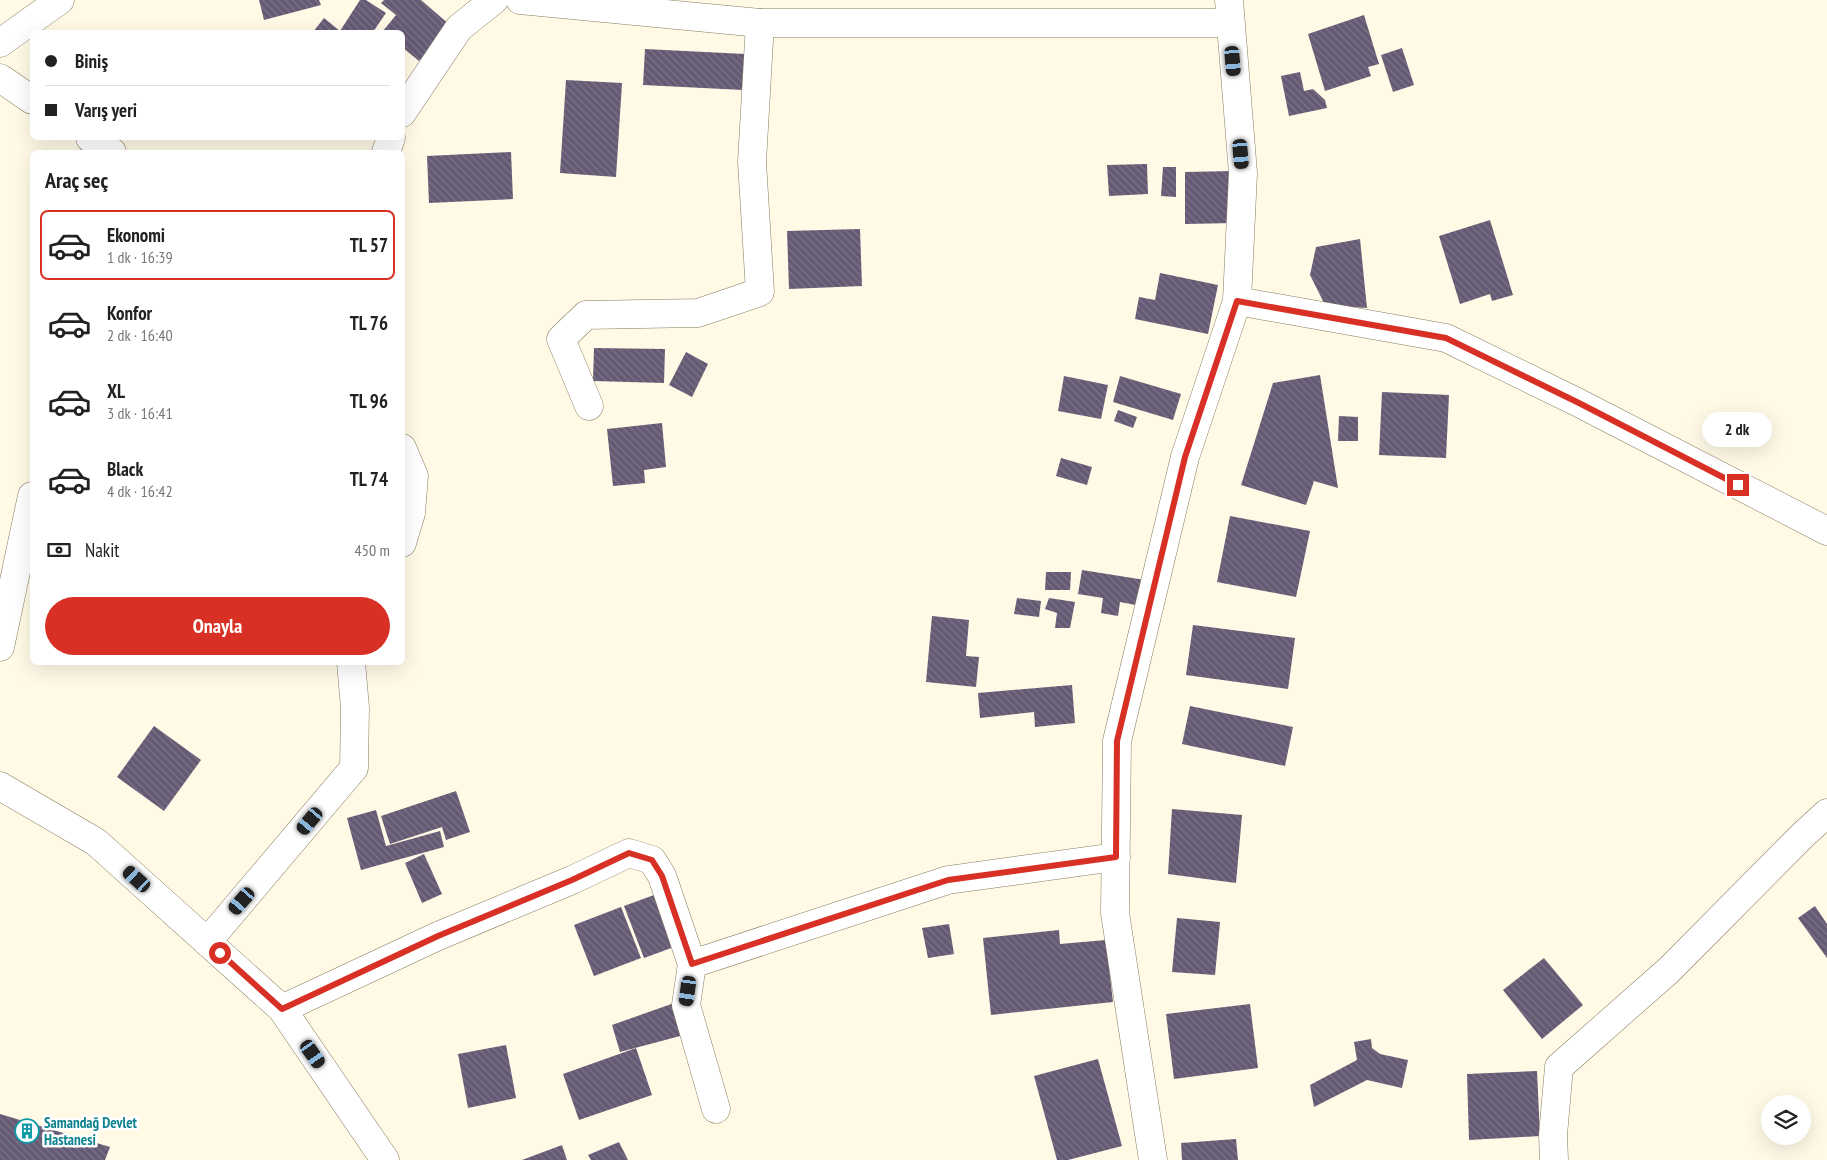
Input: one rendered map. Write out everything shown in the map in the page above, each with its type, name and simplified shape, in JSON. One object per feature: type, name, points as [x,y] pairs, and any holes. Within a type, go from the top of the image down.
[{"type":"street","points":[[0,43],[60,0]]},
{"type":"street","points":[[405,109],[459,28],[494,0]]},
{"type":"street","points":[[520,0],[760,23],[1230,12],[1243,173],[1237,301],[1185,457],[1117,741],[1115,913],[1154,1160]]},
{"type":"street","points":[[589,406],[561,339],[586,314],[698,313],[760,292],[752,162],[760,23]]},
{"type":"street","points":[[0,78],[30,99]]},
{"type":"street","points":[[93,140],[109,150]]},
{"type":"street","points":[[1237,301],[1446,338],[1579,403],[1827,531]]},
{"type":"street","points":[[405,455],[414,476],[411,513],[405,534]]},
{"type":"street","points":[[0,647],[30,505]]},
{"type":"street","points":[[207,942],[354,768],[355,708],[351,665]]},
{"type":"street","points":[[0,786],[96,842],[282,1009],[385,1160]]},
{"type":"street","points":[[1554,1160],[1553,1135],[1559,1067],[1669,970],[1804,834],[1827,814]]},
{"type":"street","points":[[282,1009],[438,936],[572,880],[629,853],[652,860],[662,876],[692,964],[686,1005],[716,1109]]},
{"type":"street","points":[[692,964],[948,880],[1116,857]]},
{"type":"building","points":[[259,0],[319,0],[321,5],[264,20]]},
{"type":"building","points":[[360,0],[366,0],[386,13],[374,30],[341,30]]},
{"type":"building","points":[[384,0],[421,0],[450,25],[419,61],[405,49],[405,30],[384,30],[396,15],[381,3]]},
{"type":"building","points":[[1364,15],[1379,64],[1368,67],[1371,76],[1325,91],[1308,34]]},
{"type":"building","points":[[324,18],[339,30],[315,30]]},
{"type":"building","points":[[1402,48],[1414,85],[1393,92],[1381,55]]},
{"type":"building","points":[[645,49],[745,54],[743,90],[643,85]]},
{"type":"building","points":[[1300,72],[1304,91],[1313,89],[1325,100],[1327,108],[1289,116],[1281,76]]},
{"type":"building","points":[[566,80],[622,83],[616,177],[560,173]]},
{"type":"building","points":[[511,152],[513,199],[429,203],[427,156]]},
{"type":"building","points":[[1147,164],[1148,194],[1109,196],[1107,165]]},
{"type":"building","points":[[1163,167],[1176,167],[1176,197],[1161,196]]},
{"type":"building","points":[[1234,171],[1235,223],[1185,224],[1185,172]]},
{"type":"building","points":[[1490,220],[1513,295],[1492,301],[1490,294],[1460,304],[1439,236]]},
{"type":"building","points":[[860,229],[862,286],[789,289],[787,231]]},
{"type":"building","points":[[1360,239],[1367,308],[1325,305],[1310,275],[1316,247]]},
{"type":"building","points":[[1160,273],[1218,285],[1208,334],[1135,319],[1139,297],[1155,300]]},
{"type":"building","points":[[594,348],[665,349],[664,383],[593,381]]},
{"type":"building","points":[[686,352],[708,364],[692,397],[669,385]]},
{"type":"building","points":[[1320,375],[1338,488],[1314,481],[1306,505],[1241,485],[1273,383]]},
{"type":"building","points":[[1064,376],[1108,385],[1101,419],[1058,411]]},
{"type":"building","points":[[1120,376],[1181,394],[1173,420],[1113,402]]},
{"type":"building","points":[[1382,392],[1449,395],[1446,458],[1379,455]]},
{"type":"building","points":[[1118,410],[1137,417],[1133,428],[1114,421]]},
{"type":"building","points":[[1339,416],[1358,417],[1358,441],[1338,441]]},
{"type":"building","points":[[662,423],[666,467],[644,470],[645,483],[613,486],[607,429]]},
{"type":"building","points":[[1061,458],[1092,467],[1087,485],[1056,476]]},
{"type":"building","points":[[1230,516],[1310,531],[1296,597],[1217,582]]},
{"type":"building","points":[[1082,570],[1145,580],[1141,606],[1120,602],[1118,616],[1101,613],[1103,598],[1078,594]]},
{"type":"building","points":[[1046,572],[1071,572],[1070,590],[1045,590]]},
{"type":"building","points":[[1017,598],[1041,601],[1039,617],[1014,614]]},
{"type":"building","points":[[1049,598],[1075,602],[1070,628],[1055,628],[1057,613],[1045,609]]},
{"type":"building","points":[[932,616],[969,620],[966,656],[979,657],[976,687],[926,682]]},
{"type":"building","points":[[1193,625],[1295,638],[1288,689],[1186,675]]},
{"type":"building","points":[[1072,685],[1075,723],[1035,727],[1034,712],[980,718],[978,693]]},
{"type":"building","points":[[1190,706],[1293,727],[1285,766],[1182,744]]},
{"type":"building","points":[[154,726],[201,760],[164,811],[117,777]]},
{"type":"building","points":[[456,791],[470,832],[446,840],[442,827],[390,844],[381,816]]},
{"type":"building","points":[[1172,809],[1242,815],[1236,883],[1168,874]]},
{"type":"building","points":[[376,810],[386,846],[440,831],[444,847],[361,870],[347,818]]},
{"type":"building","points":[[424,854],[442,894],[422,903],[405,863]]},
{"type":"building","points":[[654,895],[674,947],[644,958],[624,906]]},
{"type":"building","points":[[1815,906],[1827,924],[1827,958],[1798,918]]},
{"type":"building","points":[[621,907],[641,958],[594,976],[574,925]]},
{"type":"building","points":[[1177,918],[1220,922],[1215,975],[1172,972]]},
{"type":"building","points":[[949,924],[954,954],[928,958],[922,928]]},
{"type":"building","points":[[1059,930],[1060,944],[1106,940],[1113,1002],[991,1015],[983,938]]},
{"type":"building","points":[[1544,958],[1583,1005],[1542,1039],[1503,990]]},
{"type":"building","points":[[677,1002],[684,1035],[620,1052],[612,1025]]},
{"type":"building","points":[[1250,1004],[1258,1068],[1174,1079],[1166,1014]]},
{"type":"building","points":[[1371,1039],[1372,1048],[1380,1054],[1408,1060],[1402,1088],[1367,1080],[1314,1107],[1310,1085],[1357,1060],[1354,1042]]},
{"type":"building","points":[[506,1045],[516,1098],[468,1108],[458,1054]]},
{"type":"building","points":[[636,1048],[652,1095],[579,1120],[563,1074]]},
{"type":"building","points":[[1098,1059],[1122,1146],[1068,1160],[1057,1160],[1034,1076]]},
{"type":"building","points":[[1537,1071],[1540,1136],[1469,1140],[1467,1074]]},
{"type":"building","name":"Samandağ Devlet Hastanesi","points":[[0,1114],[110,1147],[105,1160],[0,1160]]},
{"type":"building","points":[[1236,1139],[1238,1160],[1182,1160],[1181,1143]]},
{"type":"building","points":[[619,1142],[628,1160],[591,1160],[588,1155]]},
{"type":"building","points":[[562,1145],[567,1160],[522,1160]]},
{"type":"place","name":"Samandağ Devlet Hastanesi","points":[[27,1131]]},
{"type":"route","points":[[220,953],[282,1009],[438,936],[572,880],[629,853],[652,860],[662,876],[692,964],[948,880],[1116,857],[1117,741],[1185,457],[1237,301],[1446,338],[1579,403],[1738,485]]}]
